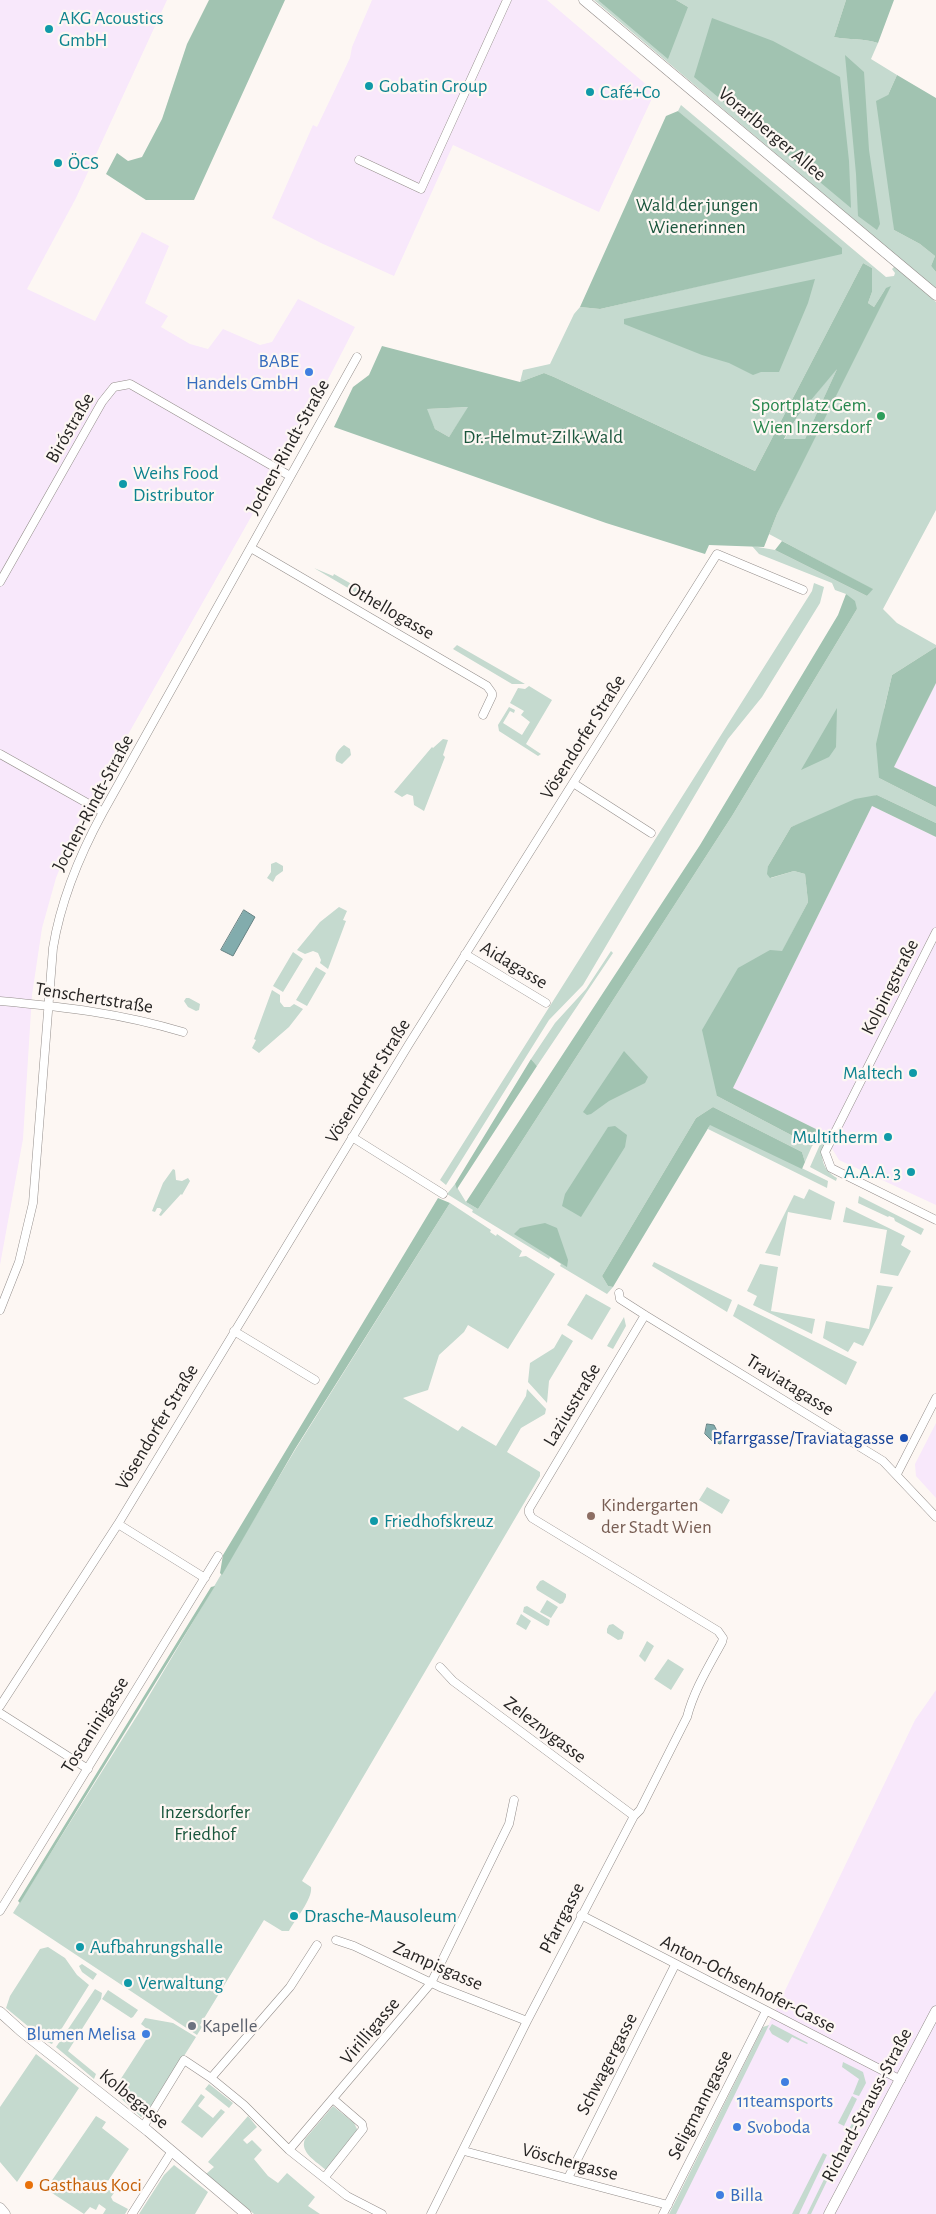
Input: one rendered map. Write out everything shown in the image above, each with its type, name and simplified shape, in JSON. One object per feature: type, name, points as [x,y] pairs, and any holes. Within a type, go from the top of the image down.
[{"type":"main road","name":"Vorarlberger Allee","points":[[584,0],[936,296]]},
{"type":"main road","name":"Richard-Strauss-Straße","points":[[829,2214],[936,2011]]},
{"type":"main road","name":"Kolbegasse","points":[[0,2012],[20,2031],[143,2127],[246,2214]]},
{"type":"main road","points":[[0,2208],[5,2214]]},
{"type":"street","points":[[359,160],[420,189],[507,0]]},
{"type":"street","name":"Jochen-Rindt-Straße","points":[[0,1310],[19,1262],[33,1203],[53,948],[61,908],[74,871],[103,812],[357,357]]},
{"type":"street","name":"Biróstraße","points":[[0,582],[102,402],[114,387],[130,384],[290,476]]},
{"type":"street","name":"Othellogasse","points":[[250,548],[487,686],[492,692],[492,696],[483,715]]},
{"type":"street","name":"Vösendorfer Straße","points":[[0,1706],[118,1524],[465,954],[717,554],[803,590]]},
{"type":"street","points":[[0,754],[103,812]]},
{"type":"street","points":[[573,783],[651,833]]},
{"type":"street","name":"Kolpingstraße","points":[[936,932],[825,1152],[831,1168],[936,1220]]},
{"type":"street","name":"Aidagasse","points":[[465,954],[546,1004]]},
{"type":"street","name":"Tenschertstraße","points":[[0,1001],[121,1015],[183,1032]]},
{"type":"street","points":[[352,1137],[442,1194]]},
{"type":"street","name":"Traviatagasse","points":[[619,1293],[620,1298],[645,1315],[883,1461],[936,1517]]},
{"type":"street","name":"Laziusstraße","points":[[645,1315],[529,1509],[529,1513],[540,1523],[718,1631],[723,1638]]},
{"type":"street","points":[[234,1331],[315,1380]]},
{"type":"street","points":[[897,1474],[936,1398]]},
{"type":"street","points":[[118,1524],[205,1578]]},
{"type":"street","name":"Toscaninigasse","points":[[0,1911],[218,1556]]},
{"type":"street","name":"Pfarrgasse","points":[[431,2214],[581,1915],[634,1816],[640,1810],[687,1717],[694,1698],[723,1638]]},
{"type":"street","name":"Zeleznygasse","points":[[440,1667],[453,1682],[634,1816]]},
{"type":"street","points":[[0,1713],[88,1769]]},
{"type":"street","name":"Virilligasse","points":[[289,2150],[431,1983],[509,1824],[514,1800]]},
{"type":"street","name":"Anton-Ochsenhofer-Gasse","points":[[581,1915],[900,2080]]},
{"type":"street","name":"Zampisgasse","points":[[336,1940],[354,1946],[431,1983],[527,2021]]},
{"type":"street","points":[[211,2078],[290,1987],[317,1945]]},
{"type":"street","name":"Schwagergasse","points":[[568,2178],[675,1965]]},
{"type":"street","name":"Seligmanngasse","points":[[663,2214],[766,2011]]},
{"type":"street","points":[[143,2127],[184,2060],[211,2078],[244,2105],[289,2150],[348,2196],[382,2214]]},
{"type":"street","points":[[324,2177],[363,2129],[362,2124],[333,2099]]},
{"type":"street","points":[[132,2214],[172,2151]]},
{"type":"street","name":"Vöschergasse","points":[[464,2151],[668,2205]]},
{"type":"shaded area","points":[[0,0],[167,0],[76,198],[27,289],[95,321],[142,232],[169,246],[145,303],[168,316],[161,327],[190,344],[208,349],[223,329],[260,345],[272,342],[298,299],[355,327],[320,395],[78,823],[56,878],[42,928],[32,995],[23,1139],[0,1265]]},
{"type":"shaded area","points":[[372,0],[547,0],[655,92],[599,212],[453,145],[394,276],[321,243],[272,218],[313,125],[317,127],[350,58],[352,47]]},
{"type":"shaded area","points":[[936,683],[936,787],[894,767]]},
{"type":"shaded area","points":[[872,806],[936,837],[936,1205],[839,1160],[822,1132],[733,1088]]},
{"type":"shaded area","points":[[936,1423],[936,1498],[916,1476],[915,1464]]},
{"type":"shaded area","points":[[936,1690],[936,2214],[670,2214],[767,2028],[915,1720]]},
{"type":"green space","points":[[209,0],[285,0],[194,200],[146,200],[106,174],[117,153],[128,161],[142,157],[162,119],[187,44]]},
{"type":"green space","points":[[594,0],[688,7],[676,0],[846,0],[834,37],[878,43],[871,59],[897,75],[888,95],[894,230],[920,244],[935,256],[931,266],[936,272],[936,289]]},
{"type":"green space","points":[[598,0],[676,0],[688,7],[668,59]]},
{"type":"green space","points":[[846,0],[894,0],[878,43],[834,37]]},
{"type":"green space","name":"Wald der jungen Wienerinnen","points":[[712,18],[773,41],[840,77],[849,161],[851,208],[694,77]]},
{"type":"green space","points":[[845,55],[864,72],[869,150],[880,224],[877,230],[858,216]]},
{"type":"green space","points":[[897,75],[936,98],[936,272],[931,266],[935,256],[920,244],[894,230],[876,101],[888,95]]},
{"type":"green space","points":[[681,105],[886,277],[894,276],[895,273],[892,269],[895,266],[936,302],[936,510],[883,609],[897,623],[936,645],[936,647],[892,675],[884,709],[879,778],[936,807],[936,823],[877,795],[791,827],[768,866],[771,878],[794,871],[805,874],[808,902],[782,952],[717,1096],[812,1146],[805,1162],[802,1152],[713,1107],[696,1118],[602,1276],[608,1286],[613,1287],[607,1294],[560,1266],[561,1264],[550,1257],[549,1259],[472,1212],[473,1210],[447,1194],[455,1184],[466,1202],[478,1209],[732,816],[857,609],[846,594],[835,590],[832,583],[759,554],[752,546],[775,550],[867,596],[872,589],[769,534],[886,288],[874,307],[868,303],[872,292],[872,268],[863,263],[755,471],[544,373],[520,382],[523,370],[550,364],[574,314],[580,307],[600,309],[842,253],[678,111]]},
{"type":"green space","name":"Wald der jungen Wienerinnen","points":[[678,111],[842,248],[842,254],[600,309],[580,307],[666,116]]},
{"type":"green space","name":"Dr.-Helmut-Zilk-Wald","points":[[863,263],[872,268],[872,292],[868,303],[874,307],[886,288],[891,286],[777,514],[764,547],[709,545],[705,554],[606,523],[334,427],[353,387],[369,375],[382,346],[520,382],[544,373],[755,471]],"holes":[[[837,369],[805,439],[784,439],[797,417]],[[468,407],[449,437],[435,429],[427,409]]]},
{"type":"green space","name":"Wald der jungen Wienerinnen","points":[[815,279],[808,303],[779,372],[761,372],[753,375],[729,363],[702,355],[624,324],[624,319]]},
{"type":"green space","points":[[838,367],[805,439],[784,440],[797,417]]},
{"type":"green space","points":[[469,407],[449,437],[435,429],[426,409]]},
{"type":"green space","points":[[782,541],[873,589],[867,596],[775,550]]},
{"type":"green space","points":[[314,568],[333,576],[334,574],[385,603],[382,608]]},
{"type":"green space","points":[[814,583],[824,587],[820,603],[762,697],[728,739],[583,985],[549,1020],[446,1185],[440,1180],[812,591]]},
{"type":"green space","points":[[846,594],[855,601],[857,609],[732,816],[478,1209],[466,1202],[700,845],[838,615]]},
{"type":"green space","points":[[457,645],[525,684],[512,684],[453,649]]},
{"type":"green space","points":[[936,647],[936,683],[894,767],[936,787],[936,807],[879,778],[876,744],[892,675]]},
{"type":"green space","points":[[529,686],[552,700],[526,744],[541,754],[538,756],[499,731],[498,725],[509,707],[515,710],[514,713],[510,711],[503,723],[522,735],[530,722],[521,715],[524,711],[510,703],[518,688],[525,689]]},
{"type":"green space","points":[[837,708],[836,747],[829,757],[801,770]]},
{"type":"green space","points":[[443,739],[448,740],[443,755],[445,757],[424,811],[414,805],[413,796],[407,794],[402,797],[394,792],[432,747]]},
{"type":"green space","points":[[344,745],[350,749],[351,755],[342,764],[336,761],[336,754]]},
{"type":"green space","points":[[877,795],[936,823],[936,837],[872,806],[733,1088],[822,1132],[812,1146],[717,1096],[702,1030],[738,968],[770,950],[782,951],[808,902],[805,874],[794,871],[770,878],[767,874],[768,866],[791,827],[855,799]]},
{"type":"green space","points":[[276,862],[283,866],[283,871],[276,876],[273,882],[267,878],[271,872],[271,864]]},
{"type":"green space","points":[[339,907],[347,911],[343,920],[346,921],[328,969],[320,963],[321,960],[318,953],[313,951],[305,954],[297,950],[320,922]]},
{"type":"green space","points":[[611,951],[613,953],[537,1066],[531,1059],[555,1023],[586,989]]},
{"type":"green space","points":[[293,952],[303,959],[283,992],[273,986]]},
{"type":"green space","points":[[316,967],[326,973],[307,1006],[296,1000]]},
{"type":"green space","points":[[272,990],[280,995],[280,1002],[284,1007],[290,1007],[294,1004],[303,1009],[289,1027],[259,1053],[252,1048]]},
{"type":"green space","points":[[186,998],[200,1004],[199,1010],[196,1011],[188,1007],[184,1001]]},
{"type":"green space","points":[[624,1051],[648,1077],[645,1083],[609,1101],[587,1115],[583,1112]]},
{"type":"green space","points":[[531,1059],[537,1066],[457,1189],[455,1184]]},
{"type":"green space","points":[[713,1107],[802,1152],[805,1162],[802,1169],[710,1125],[613,1287],[608,1286],[602,1276],[696,1118]]},
{"type":"green space","points":[[710,1123],[828,1181],[827,1188],[708,1129]]},
{"type":"green space","points":[[615,1126],[627,1135],[625,1147],[581,1217],[562,1206],[565,1194],[608,1127]]},
{"type":"green space","points":[[822,1140],[825,1142],[822,1158],[825,1167],[837,1178],[836,1181],[810,1167]]},
{"type":"green space","points":[[173,1169],[175,1170],[176,1180],[182,1181],[188,1178],[190,1181],[182,1195],[161,1216],[159,1215],[162,1210],[160,1208],[157,1208],[155,1212],[152,1211],[163,1183]]},
{"type":"green space","points":[[809,1189],[835,1202],[831,1220],[788,1212],[780,1256],[765,1253],[794,1195],[804,1199]]},
{"type":"green space","points":[[859,1196],[924,1229],[921,1235],[895,1221],[894,1218],[858,1203]]},
{"type":"green space","points":[[438,1198],[450,1203],[295,1449],[222,1575],[220,1573],[223,1555]]},
{"type":"green space","name":"Inzersdorfer Friedhof","points":[[450,1203],[491,1230],[490,1232],[496,1236],[497,1234],[522,1251],[519,1257],[526,1256],[555,1274],[508,1349],[468,1325],[464,1332],[439,1355],[428,1390],[403,1398],[458,1431],[462,1426],[496,1446],[526,1396],[527,1389],[546,1409],[545,1414],[521,1428],[507,1452],[540,1472],[540,1476],[302,1881],[311,1887],[309,1898],[303,1910],[289,1931],[282,1931],[264,1920],[200,2025],[202,2027],[197,2035],[13,1913],[140,1711],[295,1450]]},
{"type":"green space","points":[[846,1207],[905,1236],[901,1245],[911,1251],[898,1276],[880,1273],[887,1230],[843,1222]]},
{"type":"green space","points":[[545,1223],[557,1228],[568,1260],[567,1267],[514,1234],[520,1228]]},
{"type":"green space","points":[[654,1262],[732,1300],[727,1312],[652,1266]]},
{"type":"green space","points":[[760,1264],[778,1267],[771,1311],[815,1319],[812,1334],[753,1305],[757,1296],[747,1291]]},
{"type":"green space","points":[[877,1285],[893,1287],[863,1346],[854,1342],[848,1352],[823,1338],[826,1321],[869,1329]]},
{"type":"green space","points":[[586,1294],[611,1308],[592,1340],[567,1325]]},
{"type":"green space","points":[[738,1304],[857,1362],[846,1385],[733,1316]]},
{"type":"green space","points":[[624,1317],[626,1326],[613,1349],[607,1346]]},
{"type":"green space","points":[[562,1334],[573,1341],[549,1381],[547,1403],[528,1382],[530,1363],[554,1348]]},
{"type":"green space","points":[[707,1487],[730,1500],[722,1514],[699,1500]]},
{"type":"green space","points":[[543,1580],[566,1594],[563,1603],[560,1604],[537,1590],[536,1587]]},
{"type":"green space","points":[[215,1586],[20,1903],[18,1901],[211,1587]]},
{"type":"green space","points":[[547,1600],[558,1607],[551,1618],[540,1612]]},
{"type":"green space","points":[[527,1606],[550,1620],[549,1625],[547,1626],[523,1612],[524,1607]]},
{"type":"green space","points":[[521,1614],[531,1621],[526,1630],[516,1624]]},
{"type":"green space","points":[[613,1624],[624,1632],[622,1639],[618,1640],[607,1633],[609,1625]]},
{"type":"green space","points":[[647,1641],[654,1646],[645,1662],[639,1656]]},
{"type":"green space","points":[[668,1659],[684,1669],[671,1690],[654,1679]]},
{"type":"green space","points":[[48,1947],[65,1958],[77,1975],[89,1985],[52,2044],[47,2042],[6,2008],[10,1996],[40,1949]]},
{"type":"green space","points":[[82,1964],[97,1974],[93,1980],[82,1972],[79,1966]]},
{"type":"green space","points":[[95,1989],[102,1993],[101,1999],[68,2051],[96,2074],[94,2079],[56,2047]]},
{"type":"green space","points":[[108,1990],[138,2010],[133,2017],[131,2018],[102,1999]]},
{"type":"green space","points":[[145,2018],[173,2023],[196,2037],[148,2113],[141,2117],[113,2091],[151,2032],[141,2024]]},
{"type":"green space","points":[[772,2024],[808,2043],[792,2037],[788,2043],[772,2034],[769,2029]]},
{"type":"green space","points":[[769,2025],[676,2214],[669,2214],[763,2027]]},
{"type":"green space","points":[[36,2054],[79,2088],[17,2182],[0,2162],[0,2107]]},
{"type":"green space","points":[[843,2062],[863,2072],[866,2083],[859,2096],[853,2094],[859,2079],[842,2067]]},
{"type":"green space","points":[[209,2084],[233,2103],[229,2108],[205,2089]]},
{"type":"green space","points":[[201,2094],[205,2097],[198,2106],[213,2118],[221,2109],[225,2112],[202,2138],[181,2122]]},
{"type":"green space","points":[[873,2094],[877,2095],[844,2139],[861,2106],[865,2108],[867,2104],[863,2102]]},
{"type":"green space","points":[[852,2096],[857,2099],[844,2126],[838,2123]]},
{"type":"green space","points":[[333,2106],[354,2123],[358,2131],[326,2170],[310,2156],[304,2148],[304,2144],[305,2139]]},
{"type":"green space","points":[[96,2116],[106,2122],[102,2128],[129,2149],[104,2187],[114,2193],[111,2197],[113,2201],[128,2209],[125,2214],[103,2214],[106,2209],[99,2204],[96,2210],[90,2207],[84,2214],[46,2189]]},
{"type":"green space","points":[[248,2116],[257,2127],[243,2140],[247,2144],[252,2140],[262,2150],[254,2159],[268,2176],[278,2183],[287,2173],[315,2197],[308,2206],[320,2214],[254,2214],[206,2174],[214,2167],[208,2162]]},
{"type":"green space","points":[[823,2153],[827,2155],[799,2214],[792,2214]]},
{"type":"green space","points":[[174,2165],[208,2192],[195,2214],[139,2214],[164,2175]]},
{"type":"green space","points":[[830,2167],[827,2181],[811,2214],[807,2214]]},
{"type":"water","points":[[244,910],[255,917],[233,956],[221,950]]},
{"type":"water","points":[[707,1424],[714,1425],[719,1435],[727,1437],[726,1441],[720,1444],[712,1441],[705,1434]]},
{"type":"place","name":"AKG Acoustics GmbH","points":[[49,29]]},
{"type":"place","name":"Gobatin Group","points":[[369,86]]},
{"type":"place","name":"Café+Co","points":[[590,92]]},
{"type":"place","name":"ÖCS","points":[[58,163]]},
{"type":"place","name":"BABE Handels GmbH","points":[[309,372]]},
{"type":"place","name":"Sportplatz Gem. Wien Inzersdorf","points":[[881,416]]},
{"type":"place","name":"Weihs Food Distributor","points":[[123,484]]},
{"type":"place","name":"Maltech","points":[[913,1073]]},
{"type":"place","name":"Multitherm","points":[[888,1137]]},
{"type":"place","name":"A.A.A. 3","points":[[911,1172]]},
{"type":"place","name":"Pfarrgasse/Traviatagasse","points":[[904,1438]]},
{"type":"place","name":"Kindergarten der Stadt Wien","points":[[591,1516]]},
{"type":"place","name":"Friedhofskreuz","points":[[374,1521]]},
{"type":"place","name":"Drasche-Mausoleum","points":[[294,1916]]},
{"type":"place","name":"Aufbahrungshalle","points":[[80,1947]]},
{"type":"place","name":"Verwaltung","points":[[128,1983]]},
{"type":"place","name":"Kapelle","points":[[192,2026]]},
{"type":"place","name":"Blumen Melisa","points":[[146,2034]]},
{"type":"place","name":"11teamsports","points":[[785,2082]]},
{"type":"place","name":"Svoboda","points":[[737,2127]]},
{"type":"place","name":"Gasthaus Koci","points":[[29,2185]]},
{"type":"place","name":"Billa","points":[[720,2195]]}]
